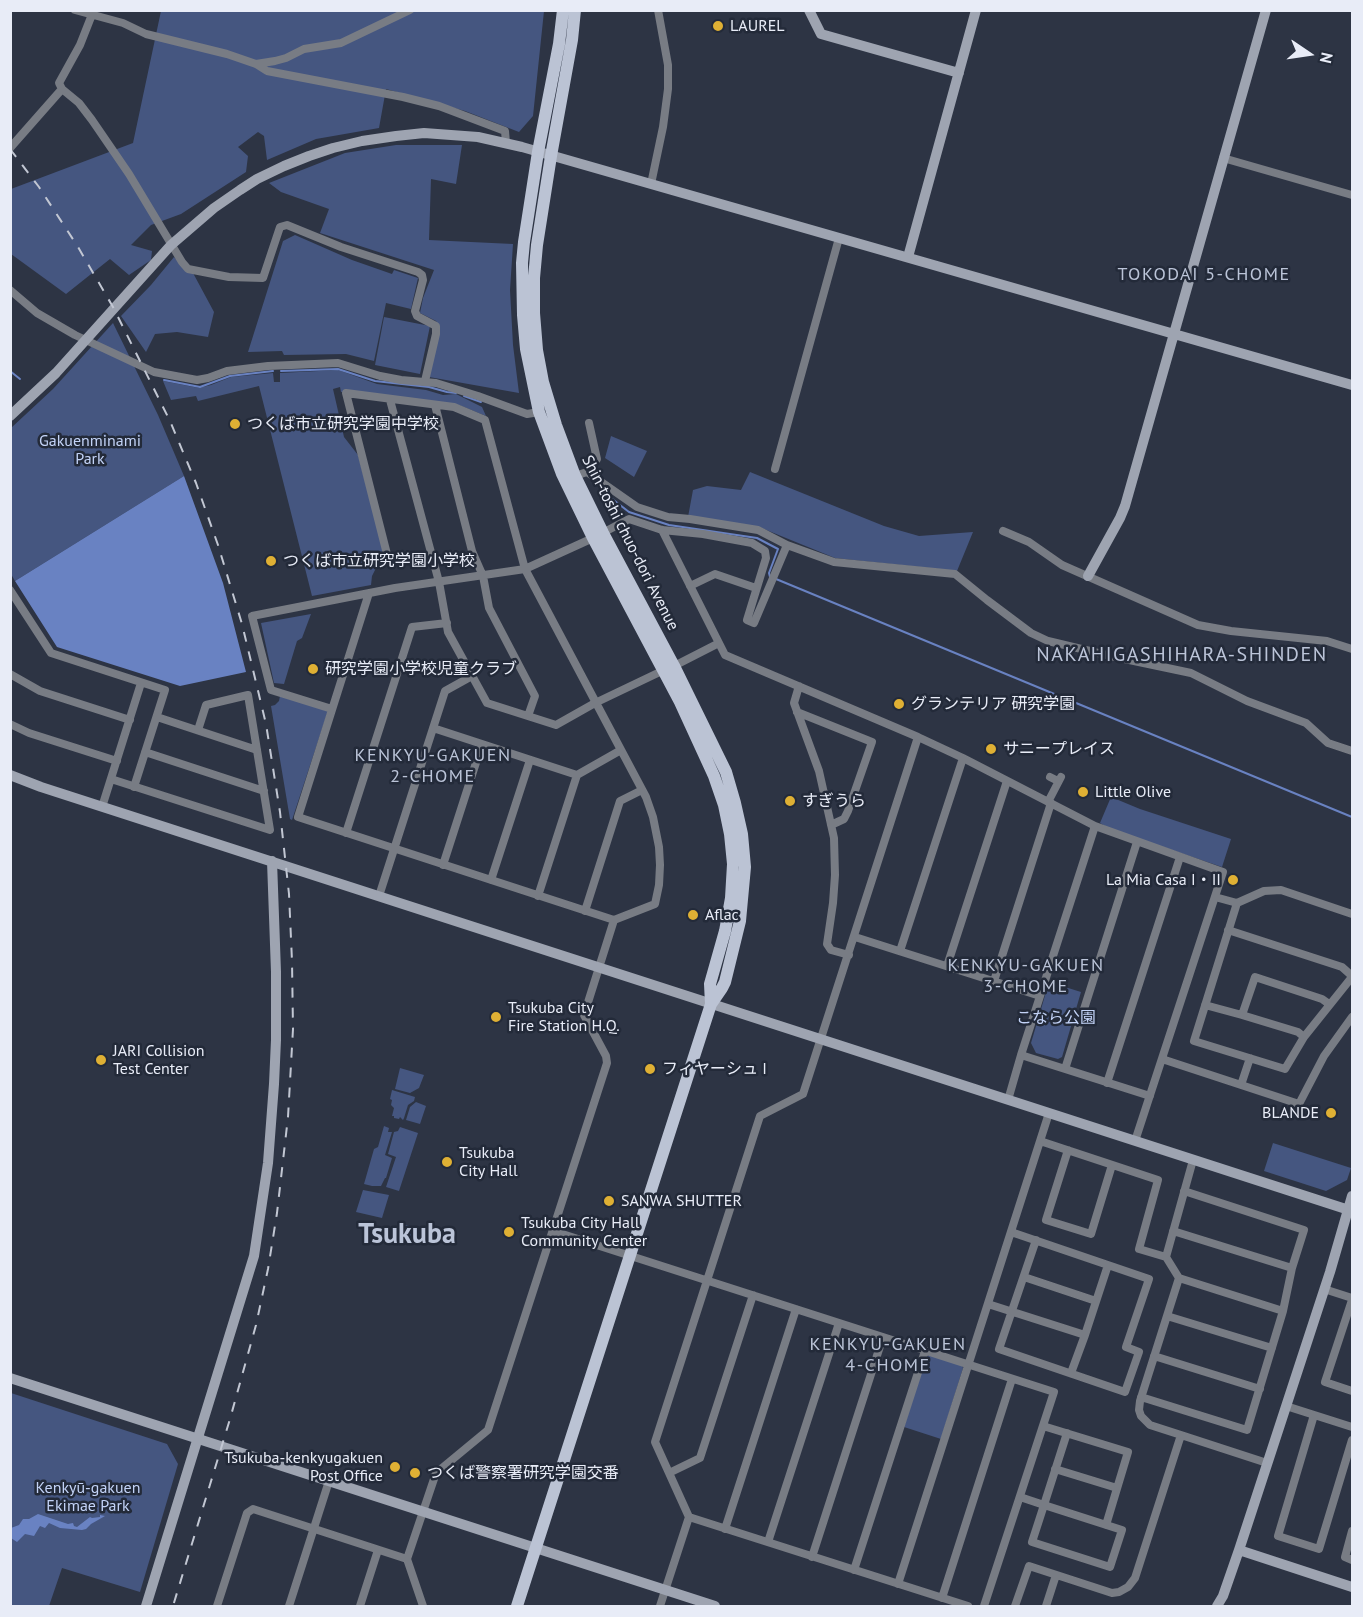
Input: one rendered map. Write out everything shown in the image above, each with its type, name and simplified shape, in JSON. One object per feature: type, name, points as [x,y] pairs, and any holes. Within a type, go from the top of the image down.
[{"type":"main road","name":"Shin-toshi chuo-dori Avenue","points":[[517,1606],[711,1004],[710,984],[726,931],[733,864],[724,805],[714,776],[680,702],[668,668],[598,536],[562,474],[539,412],[531,378],[523,315],[522,262],[538,152],[559,44],[563,10]]},
{"type":"main road","name":"Shin-toshi chuo-dori Avenue","points":[[575,10],[572,40],[542,210],[534,278],[534,313],[537,350],[543,382],[556,425],[581,474],[598,536]]},
{"type":"street","points":[[75,10],[93,13],[146,34],[227,54],[256,64],[267,71],[439,106],[506,131],[506,143]]},
{"type":"street","points":[[256,64],[275,62],[304,49],[341,43],[410,10]]},
{"type":"street","points":[[651,184],[668,89],[668,65],[658,10]]},
{"type":"street","points":[[809,10],[821,34],[959,73]]},
{"type":"street","points":[[908,257],[976,10]]},
{"type":"street","points":[[1088,576],[1125,506],[1266,10]]},
{"type":"street","points":[[93,13],[80,45],[59,83],[62,89],[79,103],[97,127],[188,269],[230,277],[263,278],[280,227],[287,225],[341,248],[418,272],[422,275],[423,280],[415,311],[417,316],[436,326],[425,381]]},
{"type":"street","points":[[10,148],[62,89]]},
{"type":"street","points":[[10,416],[56,373],[171,245],[214,208],[257,179],[293,162],[362,141],[424,133],[478,137],[506,143],[1353,385]]},
{"type":"street","points":[[1223,158],[1353,195]]},
{"type":"street","points":[[775,469],[839,238]]},
{"type":"street","points":[[10,290],[38,314],[85,340],[154,372],[197,380],[227,371],[268,366],[338,363],[380,376],[436,383],[527,414],[539,412]]},
{"type":"street","points":[[369,593],[298,817],[614,920],[655,904],[660,865],[653,817],[642,790],[525,569],[485,420],[454,407],[346,393],[389,562],[432,556]]},
{"type":"street","points":[[390,400],[439,582],[448,632],[487,703],[555,725],[719,643]]},
{"type":"street","points":[[435,405],[472,551],[483,576],[489,608],[535,696],[528,716]]},
{"type":"street","points":[[589,423],[597,459],[581,474],[637,507],[668,517],[758,530],[787,545],[834,562],[955,574],[1031,633],[1048,641],[1191,673],[1247,701],[1306,723],[1328,743],[1353,751]]},
{"type":"street","points":[[332,709],[271,690],[252,616],[369,593],[525,569],[598,536],[629,519],[662,530],[703,534],[752,543],[765,551],[766,558],[747,620],[754,623],[787,545]]},
{"type":"street","points":[[662,530],[725,655],[918,737],[1095,826],[1223,872],[1135,1141]]},
{"type":"street","points":[[1003,531],[1029,542],[1062,565],[1198,625],[1327,642],[1353,649]]},
{"type":"street","points":[[690,586],[715,574],[756,588]]},
{"type":"street","points":[[10,590],[51,652],[165,690],[134,787]]},
{"type":"street","points":[[345,833],[412,627],[447,623]]},
{"type":"street","points":[[10,674],[40,692],[130,720]]},
{"type":"street","points":[[379,896],[445,691],[472,676]]},
{"type":"street","points":[[102,807],[141,683]]},
{"type":"street","points":[[799,686],[794,703],[819,771],[834,838],[835,875],[827,944],[831,950],[849,955]]},
{"type":"street","points":[[111,779],[270,830],[248,695],[206,705],[198,730]]},
{"type":"street","points":[[797,712],[872,742],[848,811],[844,819],[831,825]]},
{"type":"street","points":[[157,717],[257,750]]},
{"type":"street","points":[[10,724],[29,733],[117,761]]},
{"type":"street","points":[[433,728],[577,775]]},
{"type":"street","points":[[660,1606],[689,1517],[655,1442],[760,1116],[804,1094],[918,737]]},
{"type":"street","points":[[443,865],[482,744]]},
{"type":"street","points":[[538,896],[577,775],[621,750]]},
{"type":"street","points":[[145,752],[264,791]]},
{"type":"street","points":[[900,951],[963,758]]},
{"type":"street","points":[[491,880],[530,760]]},
{"type":"street","points":[[10,775],[102,807],[1350,1210]]},
{"type":"street","points":[[994,981],[1050,802],[1060,779],[1050,777]]},
{"type":"street","points":[[947,966],[1007,781]]},
{"type":"street","points":[[585,911],[620,801],[642,790]]},
{"type":"street","points":[[1008,1100],[1095,826]]},
{"type":"street","points":[[1065,1069],[1137,842]]},
{"type":"street","points":[[1107,1083],[1180,857]]},
{"type":"street","points":[[146,1606],[254,1256],[268,1163],[276,1040],[272,861]]},
{"type":"street","points":[[1215,897],[1237,903],[1264,891],[1281,890],[1353,914]]},
{"type":"street","points":[[1228,930],[1342,967],[1353,976],[1304,1037],[1285,1069],[1194,1041],[1228,930],[1237,903]]},
{"type":"street","points":[[423,1606],[407,1559],[436,1473],[488,1430],[608,1063],[584,1015],[614,920]]},
{"type":"street","points":[[855,937],[1040,996]]},
{"type":"street","points":[[1242,1015],[1255,977],[1322,999],[1329,1004]]},
{"type":"street","points":[[1205,1005],[1298,1032],[1304,1037]]},
{"type":"street","points":[[1162,1059],[1299,1104],[1324,1056],[1353,1017]]},
{"type":"street","points":[[1021,1055],[1149,1096]]},
{"type":"street","points":[[1241,1085],[1250,1058]]},
{"type":"street","points":[[898,1584],[1049,1113]]},
{"type":"street","points":[[1040,1141],[1158,1180],[1139,1249],[1166,1257],[1179,1278],[1283,1311]]},
{"type":"street","points":[[1068,1150],[1046,1220],[1091,1233],[1112,1165]]},
{"type":"street","points":[[1166,1257],[1193,1160]]},
{"type":"street","points":[[1141,1397],[1247,1430],[1283,1311],[1292,1268],[1304,1230],[1184,1191]]},
{"type":"street","points":[[1217,1606],[1223,1596],[1239,1550],[1353,1196]]},
{"type":"street","points":[[553,1231],[1054,1392],[984,1606]]},
{"type":"street","points":[[1173,1231],[1292,1268]]},
{"type":"street","points":[[1011,1232],[1036,1240],[1149,1279],[1126,1347],[1139,1352],[1125,1392],[999,1348],[1036,1240]]},
{"type":"street","points":[[1071,1373],[1108,1265]]},
{"type":"street","points":[[1024,1276],[1096,1301]]},
{"type":"street","points":[[1179,1278],[1141,1397],[1139,1410],[1141,1416],[1150,1425],[1267,1463]]},
{"type":"street","points":[[1324,1289],[1353,1299],[1325,1382],[1353,1390]]},
{"type":"street","points":[[669,1473],[700,1458],[753,1295]]},
{"type":"street","points":[[988,1304],[1085,1335]]},
{"type":"street","points":[[725,1529],[796,1309]]},
{"type":"street","points":[[1167,1316],[1272,1348]]},
{"type":"street","points":[[768,1542],[839,1323]]},
{"type":"street","points":[[812,1557],[883,1337]]},
{"type":"street","points":[[854,1570],[925,1351]]},
{"type":"street","points":[[1154,1356],[1260,1389]]},
{"type":"street","points":[[10,1378],[715,1606]]},
{"type":"street","points":[[942,1598],[1012,1379]]},
{"type":"street","points":[[1286,1406],[1353,1427]]},
{"type":"street","points":[[1314,1415],[1278,1536],[1319,1549],[1353,1440]]},
{"type":"street","points":[[1043,1426],[1128,1452],[1106,1525]]},
{"type":"street","points":[[1020,1497],[1044,1505],[1122,1530],[1110,1567],[1032,1542],[1044,1505],[1055,1469],[1067,1433]]},
{"type":"street","points":[[1015,1606],[1029,1566],[1112,1593],[1128,1587],[1135,1578],[1181,1436]]},
{"type":"street","points":[[1055,1469],[1117,1488]]},
{"type":"street","points":[[289,1606],[329,1481]]},
{"type":"street","points":[[217,1606],[247,1513],[253,1509],[407,1559]]},
{"type":"street","points":[[689,1517],[968,1606]]},
{"type":"street","points":[[1353,1531],[1345,1557],[1353,1560]]},
{"type":"street","points":[[360,1606],[378,1550]]},
{"type":"street","points":[[1239,1550],[1353,1587]]},
{"type":"street","points":[[1046,1606],[1056,1575]]},
{"type":"green space","points":[[161,11],[544,11],[533,116],[519,132],[465,111],[386,89],[379,128],[316,139],[267,160],[264,136],[258,132],[238,147],[248,156],[246,172],[181,214],[151,225],[131,245],[152,251],[151,260],[129,275],[110,259],[66,294],[11,254],[11,189],[133,143]]},
{"type":"green space","points":[[396,145],[462,145],[456,184],[431,179],[429,240],[513,244],[510,290],[519,393],[429,377],[440,328],[436,321],[420,313],[434,270],[320,233],[329,209],[281,192],[269,183],[345,153]]},
{"type":"green space","points":[[295,235],[352,260],[392,274],[394,270],[418,278],[411,309],[386,303],[374,361],[346,354],[284,355],[282,351],[248,352],[283,241]]},
{"type":"green space","points":[[174,257],[188,272],[193,273],[214,312],[208,337],[177,332],[155,334],[146,352],[121,316]]},
{"type":"green space","points":[[384,317],[430,326],[420,374],[375,365]]},
{"type":"green space","name":"Gakuenminami Park","points":[[113,323],[158,415],[184,476],[15,581],[11,574],[11,428],[53,389]]},
{"type":"green space","points":[[338,370],[377,384],[426,390],[443,395],[456,394],[482,407],[486,416],[459,405],[341,392],[340,387],[333,389],[344,437],[358,455],[386,559],[379,562],[372,576],[371,585],[312,596],[259,386],[198,401],[196,396],[171,400],[163,381],[199,388],[231,377],[273,373],[274,382],[280,382],[280,373]]},
{"type":"green space","points":[[611,436],[647,451],[634,477],[605,458]]},
{"type":"green space","points":[[750,472],[884,526],[919,536],[973,532],[957,571],[835,558],[759,527],[688,517],[693,490],[707,486],[741,490]]},
{"type":"green space","points":[[311,614],[302,638],[297,641],[284,684],[274,683],[261,623]]},
{"type":"green space","points":[[280,696],[328,711],[292,820],[271,706],[279,701]]},
{"type":"green space","points":[[1111,797],[1231,839],[1222,867],[1110,829],[1100,823]]},
{"type":"green space","name":"こなら公園","points":[[1049,982],[1081,992],[1062,1057],[1058,1059],[1036,1053],[1031,1043]]},
{"type":"green space","points":[[400,1068],[424,1075],[419,1088],[410,1093],[395,1089]]},
{"type":"green space","points":[[392,1090],[415,1097],[414,1101],[408,1105],[403,1120],[392,1116],[394,1108],[390,1099]]},
{"type":"green space","points":[[416,1102],[426,1106],[420,1124],[406,1120],[410,1107]]},
{"type":"green space","points":[[384,1126],[389,1128],[388,1132],[392,1132],[385,1155],[392,1158],[386,1178],[381,1186],[364,1184],[374,1149],[378,1147]]},
{"type":"green space","points":[[400,1127],[418,1133],[399,1191],[386,1187],[396,1157],[388,1154],[394,1132]]},
{"type":"green space","points":[[1273,1143],[1351,1168],[1347,1180],[1326,1191],[1264,1171]]},
{"type":"green space","points":[[363,1190],[389,1195],[382,1218],[356,1212]]},
{"type":"green space","points":[[403,1226],[420,1229],[414,1244],[403,1239],[399,1242]]},
{"type":"green space","points":[[930,1355],[962,1365],[963,1368],[941,1439],[904,1427],[926,1357]]},
{"type":"green space","name":"Kenkyū-gakuen Ekimae Park","points":[[11,1393],[167,1444],[178,1464],[140,1592],[62,1568],[49,1606],[11,1606]]},
{"type":"shaded area","points":[[184,476],[223,583],[246,672],[180,686],[57,647],[15,581]]},
{"type":"shaded area","points":[[38,1514],[68,1524],[73,1523],[77,1527],[90,1517],[105,1516],[82,1530],[60,1528],[49,1523],[45,1528],[40,1526],[34,1536],[25,1534],[17,1542],[11,1538],[11,1528],[19,1525],[23,1519],[29,1519]]},
{"type":"waterway","points":[[281,371],[338,369],[375,381],[429,387],[456,393]]},
{"type":"waterway","points":[[10,371],[20,379]]},
{"type":"waterway","points":[[164,380],[200,387],[230,376],[273,371]]},
{"type":"waterway","points":[[464,396],[481,402]]},
{"type":"waterway","points":[[607,495],[629,512],[669,525],[757,538],[778,549],[769,573],[770,577]]},
{"type":"waterway","points":[[776,579],[1352,817]]},
{"type":"railway","points":[[10,149],[39,187],[113,307],[170,421],[196,483],[242,624],[266,724],[280,812],[289,894],[293,1029],[288,1117],[277,1213],[256,1325],[173,1606]]},
{"type":"place","name":"LAUREL","points":[[718,26]]},
{"type":"place","name":"つくば市立研究学園中学校","points":[[235,424]]},
{"type":"place","name":"つくば市立研究学園小学校","points":[[271,561]]},
{"type":"place","name":"研究学園小学校児童クラブ","points":[[313,669]]},
{"type":"place","name":"グランテリア 研究学園","points":[[899,704]]},
{"type":"place","name":"サニープレイス","points":[[991,749]]},
{"type":"place","name":"Little Olive","points":[[1083,792]]},
{"type":"place","name":"すぎうら","points":[[790,801]]},
{"type":"place","name":"La Mia Casa I・II","points":[[1233,880]]},
{"type":"place","name":"Aflac","points":[[693,915]]},
{"type":"place","name":"Tsukuba City Fire Station H.Q.","points":[[496,1017]]},
{"type":"place","name":"JARI Collision Test Center","points":[[101,1060]]},
{"type":"place","name":"フィヤーシュ I","points":[[650,1069]]},
{"type":"place","name":"BLANDE","points":[[1331,1113]]},
{"type":"place","name":"Tsukuba City Hall","points":[[447,1162]]},
{"type":"place","name":"SANWA SHUTTER","points":[[609,1201]]},
{"type":"place","name":"Tsukuba City Hall Community Center","points":[[509,1232]]},
{"type":"place","name":"Tsukuba-kenkyugakuen Post Office","points":[[395,1467]]},
{"type":"place","name":"つくば警察署研究学園交番","points":[[415,1473]]},
{"type":"district","name":"TOKODAI 5-CHOME","points":[[1204,275]]},
{"type":"district","name":"NAKAHIGASHIHARA-SHINDEN","points":[[1182,655]]},
{"type":"district","name":"KENKYU-GAKUEN 2-CHOME","points":[[433,766]]},
{"type":"district","name":"KENKYU-GAKUEN 3-CHOME","points":[[1026,976]]},
{"type":"district","name":"Tsukuba","points":[[407,1235]]},
{"type":"district","name":"KENKYU-GAKUEN 4-CHOME","points":[[888,1355]]}]
